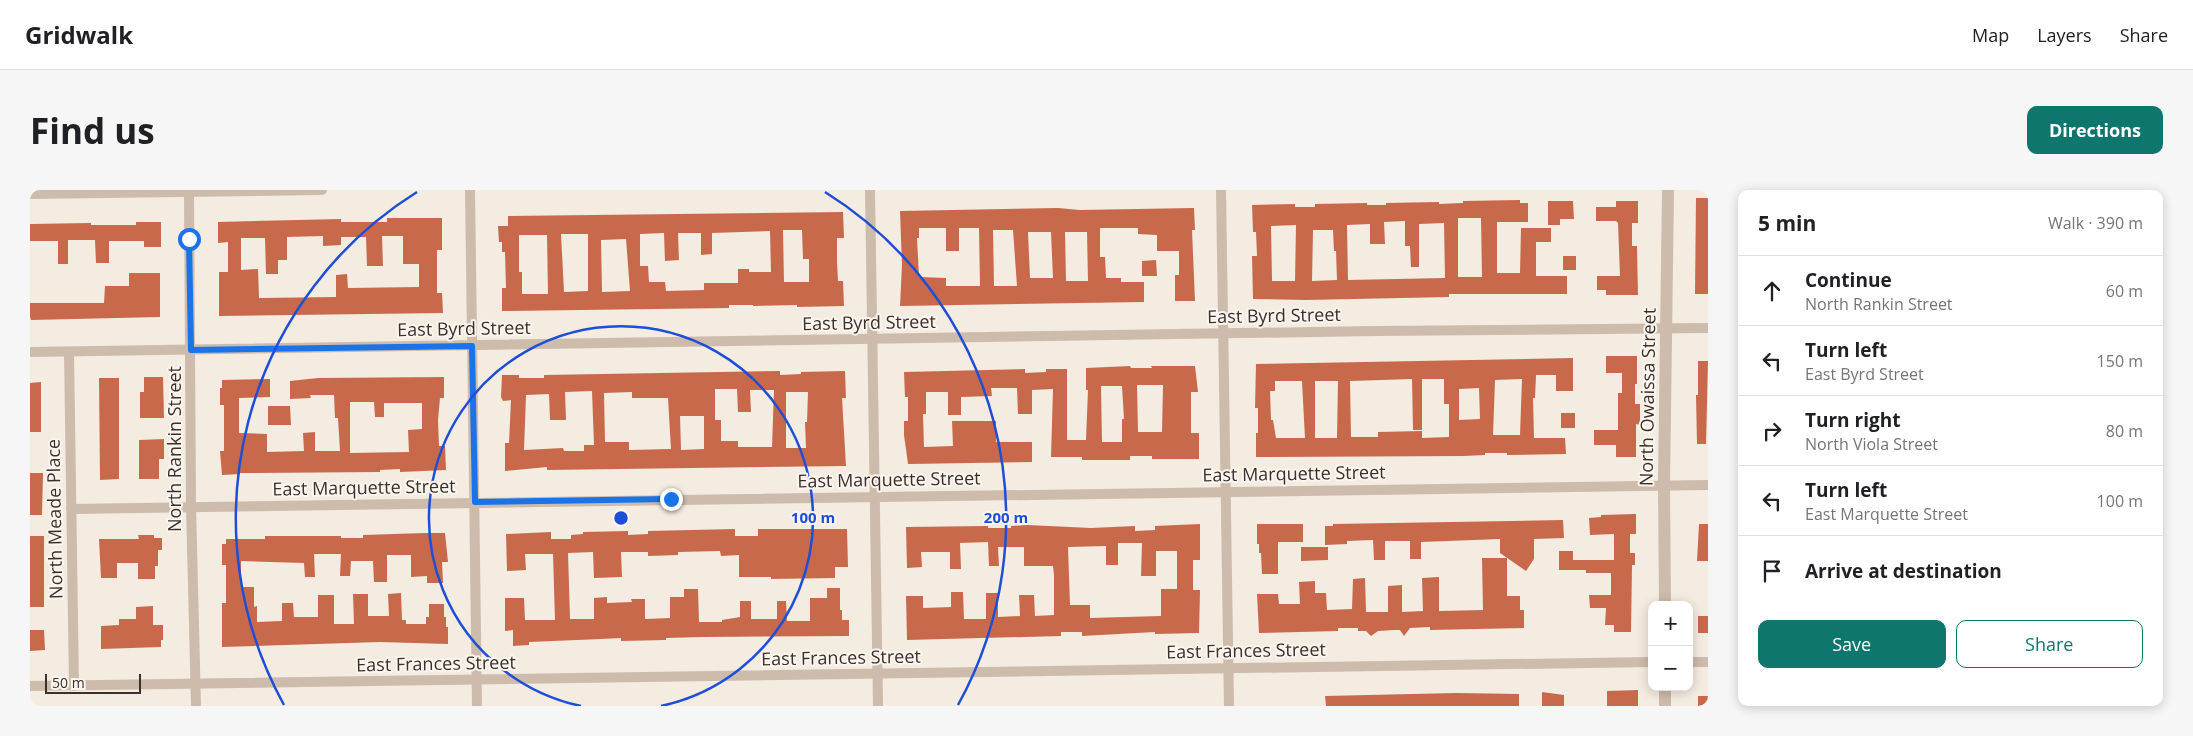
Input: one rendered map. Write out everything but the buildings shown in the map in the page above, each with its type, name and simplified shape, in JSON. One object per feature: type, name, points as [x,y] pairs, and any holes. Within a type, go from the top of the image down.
[{"type":"street","points":[[30,194],[322,190]]},
{"type":"street","points":[[470,190],[477,706]]},
{"type":"street","points":[[870,190],[878,706]]},
{"type":"street","points":[[1221,190],[1229,706]]},
{"type":"street","name":"North Owaissa Street","points":[[1665,601],[1664,485],[1668,190]]},
{"type":"street","name":"North Rankin Street","points":[[189,192],[191,506],[196,706]]},
{"type":"street","name":"East Byrd Street","points":[[30,352],[1708,328]]},
{"type":"street","name":"North Meade Place","points":[[69,352],[74,686]]},
{"type":"street","name":"East Marquette Street","points":[[71,509],[1708,485]]},
{"type":"street","name":"East Frances Street","points":[[30,686],[1648,662]]},
{"type":"street","points":[[1693,662],[1708,662]]},
{"type":"street","points":[[1665,691],[1665,706]]},
{"type":"route","points":[[189,239],[191,350],[472,346],[475,502],[671,499]]}]
